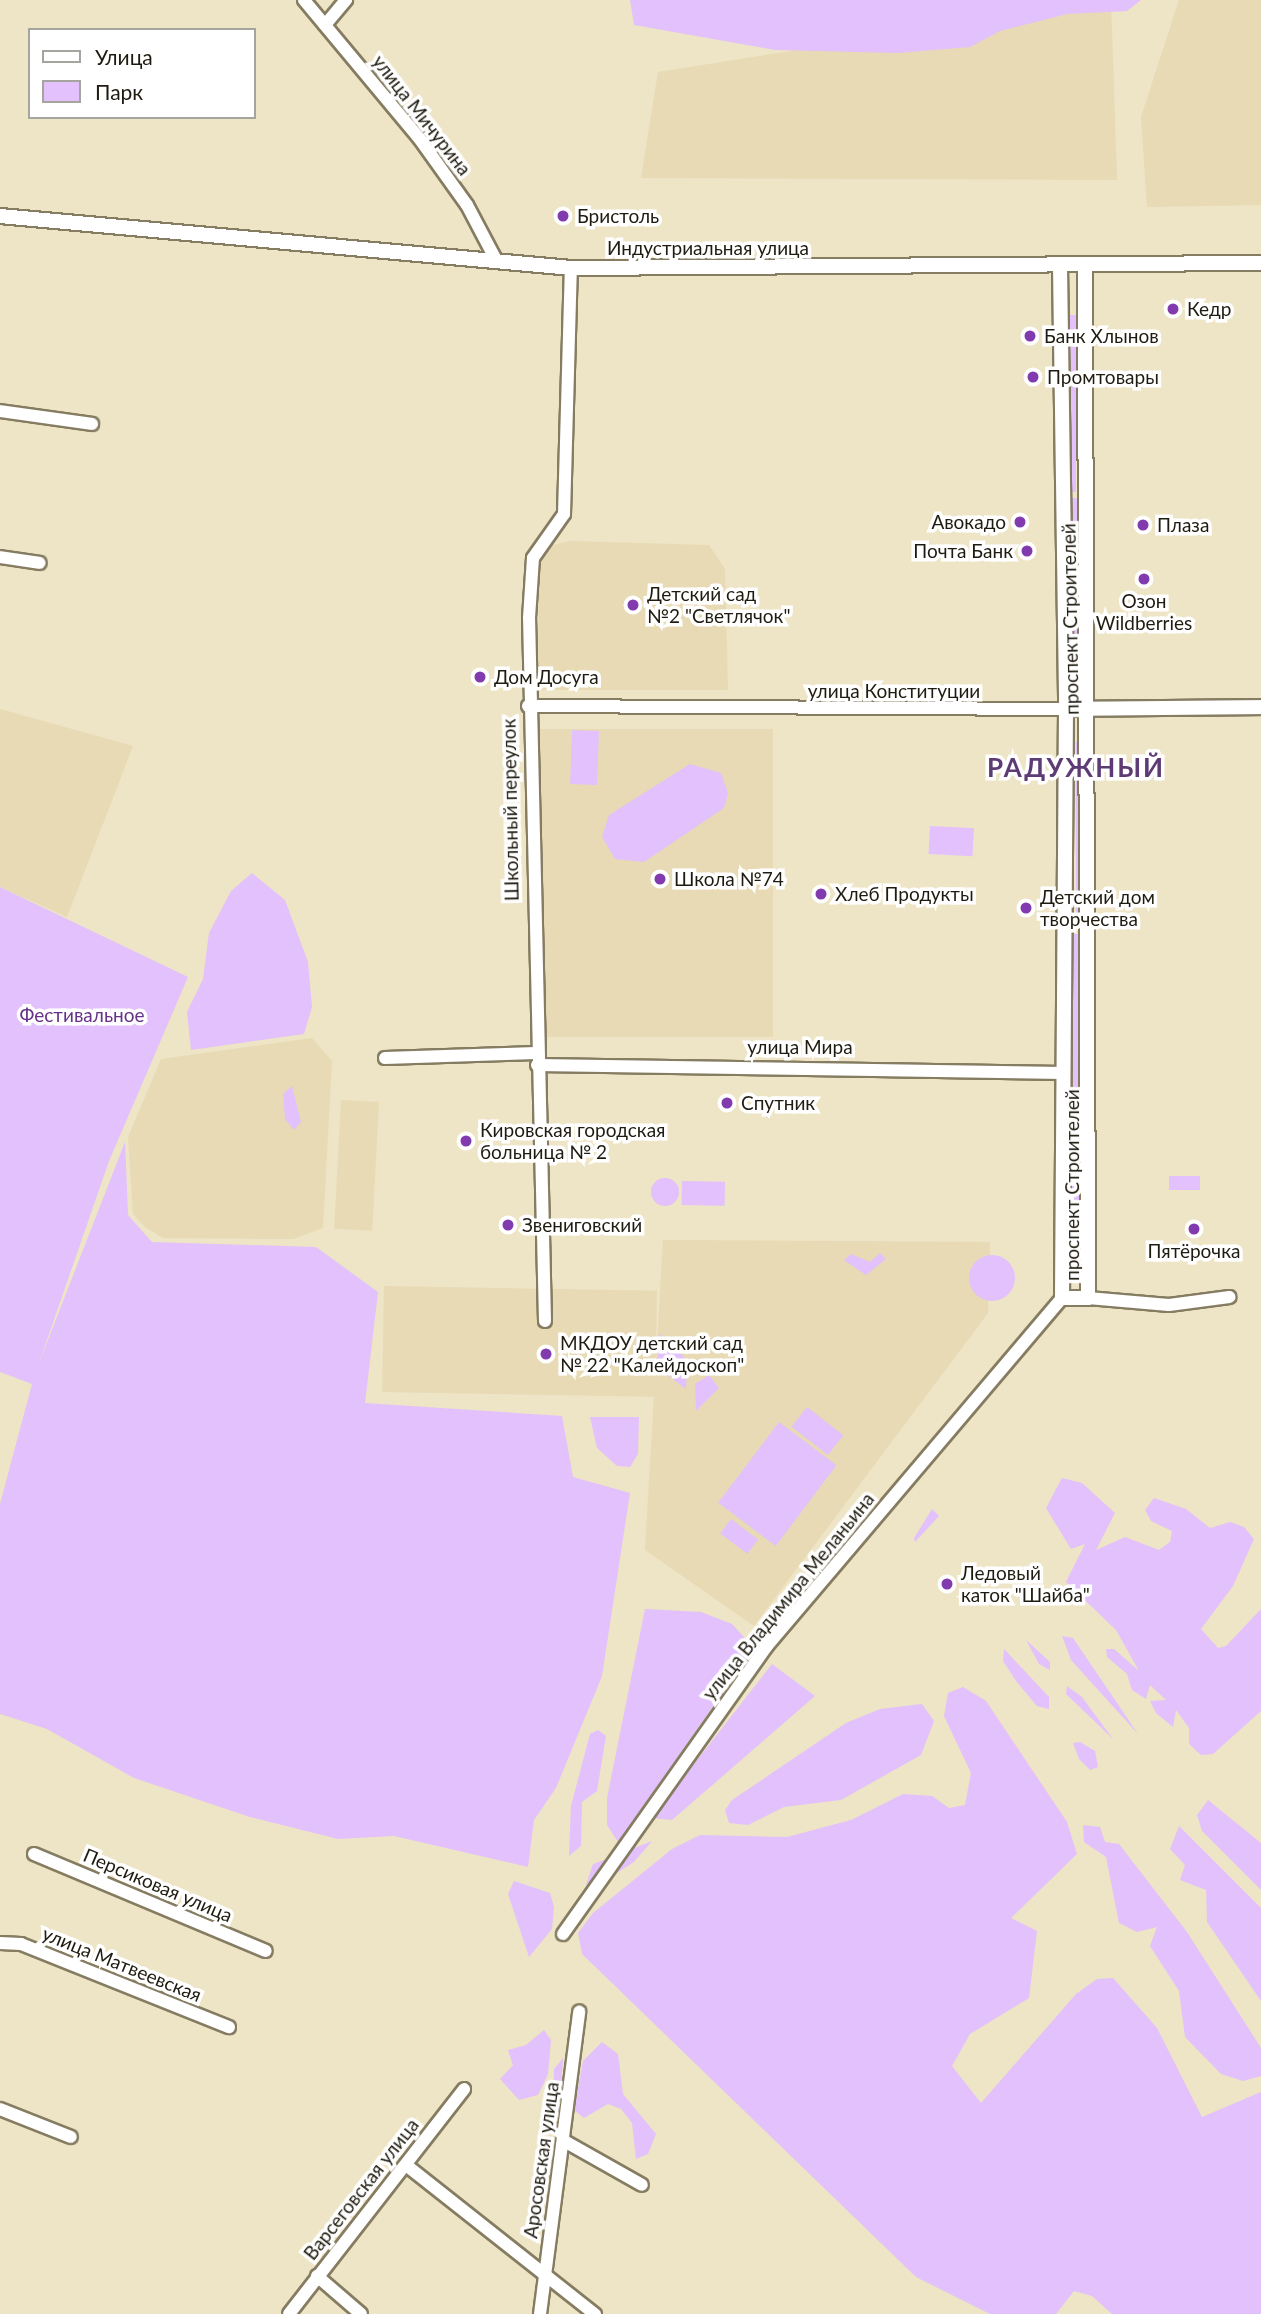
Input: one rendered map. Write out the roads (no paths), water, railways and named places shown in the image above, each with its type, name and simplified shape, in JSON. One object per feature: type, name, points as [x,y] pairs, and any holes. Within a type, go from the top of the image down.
[{"type":"street","name":"улица Мичурина","points":[[304,0],[419,138],[467,205],[497,262]]},
{"type":"street","points":[[325,25],[346,0]]},
{"type":"street","name":"Индустриальная улица","points":[[0,216],[571,268],[1261,263]]},
{"type":"street","name":"проспект Строителей","points":[[1060,266],[1066,709],[1062,1298],[1088,1298],[1091,709],[1085,266]]},
{"type":"street","name":"Школьный переулок","points":[[545,1321],[528,706],[531,566],[564,514],[571,268]]},
{"type":"street","points":[[0,411],[92,424]]},
{"type":"street","points":[[0,558],[40,563]]},
{"type":"street","name":"улица Конституции","points":[[528,706],[1066,709],[1261,707]]},
{"type":"street","name":"улица Мира","points":[[385,1058],[536,1059],[1064,1073]]},
{"type":"street","points":[[1088,1298],[1169,1305],[1229,1297]]},
{"type":"street","name":"улица Владимира Меланьина","points":[[563,1934],[766,1647],[1062,1298]]},
{"type":"street","name":"Персиковая улица","points":[[34,1854],[266,1951]]},
{"type":"street","name":"улица Матвеевская","points":[[0,1943],[21,1944],[229,2028]]},
{"type":"street","name":"Аросовская улица","points":[[540,2314],[566,2142],[579,2012]]},
{"type":"street","name":"Варсеговская улица","points":[[289,2314],[464,2089]]},
{"type":"street","points":[[0,2109],[71,2137]]},
{"type":"street","points":[[566,2142],[642,2185]]},
{"type":"street","points":[[407,2165],[594,2314]]},
{"type":"street","points":[[317,2276],[361,2314]]},
{"type":"place","name":"Бристоль","points":[[563,216]]},
{"type":"place","name":"Кедр","points":[[1173,309]]},
{"type":"place","name":"Банк Хлынов","points":[[1030,336]]},
{"type":"place","name":"Промтовары","points":[[1033,377]]},
{"type":"place","name":"Авокадо","points":[[1020,522]]},
{"type":"place","name":"Плаза","points":[[1143,525]]},
{"type":"place","name":"Почта Банк","points":[[1027,551]]},
{"type":"place","name":"Озон Wildberries","points":[[1144,579]]},
{"type":"place","name":"Детский сад №2 \"Светлячок\"","points":[[633,605]]},
{"type":"place","name":"Дом Досуга","points":[[480,677]]},
{"type":"place","name":"Школа №74","points":[[660,879]]},
{"type":"place","name":"Хлеб Продукты","points":[[821,894]]},
{"type":"place","name":"Детский дом творчества","points":[[1026,908]]},
{"type":"place","name":"Спутник","points":[[727,1103]]},
{"type":"place","name":"Кировская городская больница № 2","points":[[466,1141]]},
{"type":"place","name":"Звениговский","points":[[508,1225]]},
{"type":"place","name":"Пятёрочка","points":[[1194,1229]]},
{"type":"place","name":"МКДОУ детский сад № 22 \"Калейдоскоп\"","points":[[546,1354]]},
{"type":"place","name":"Ледовый каток \"Шайба\"","points":[[947,1584]]},
{"type":"district","name":"РАДУЖНЫЙ","points":[[1076,768]]},
{"type":"park label","name":"Фестивальное","points":[[82,1015]]}]
